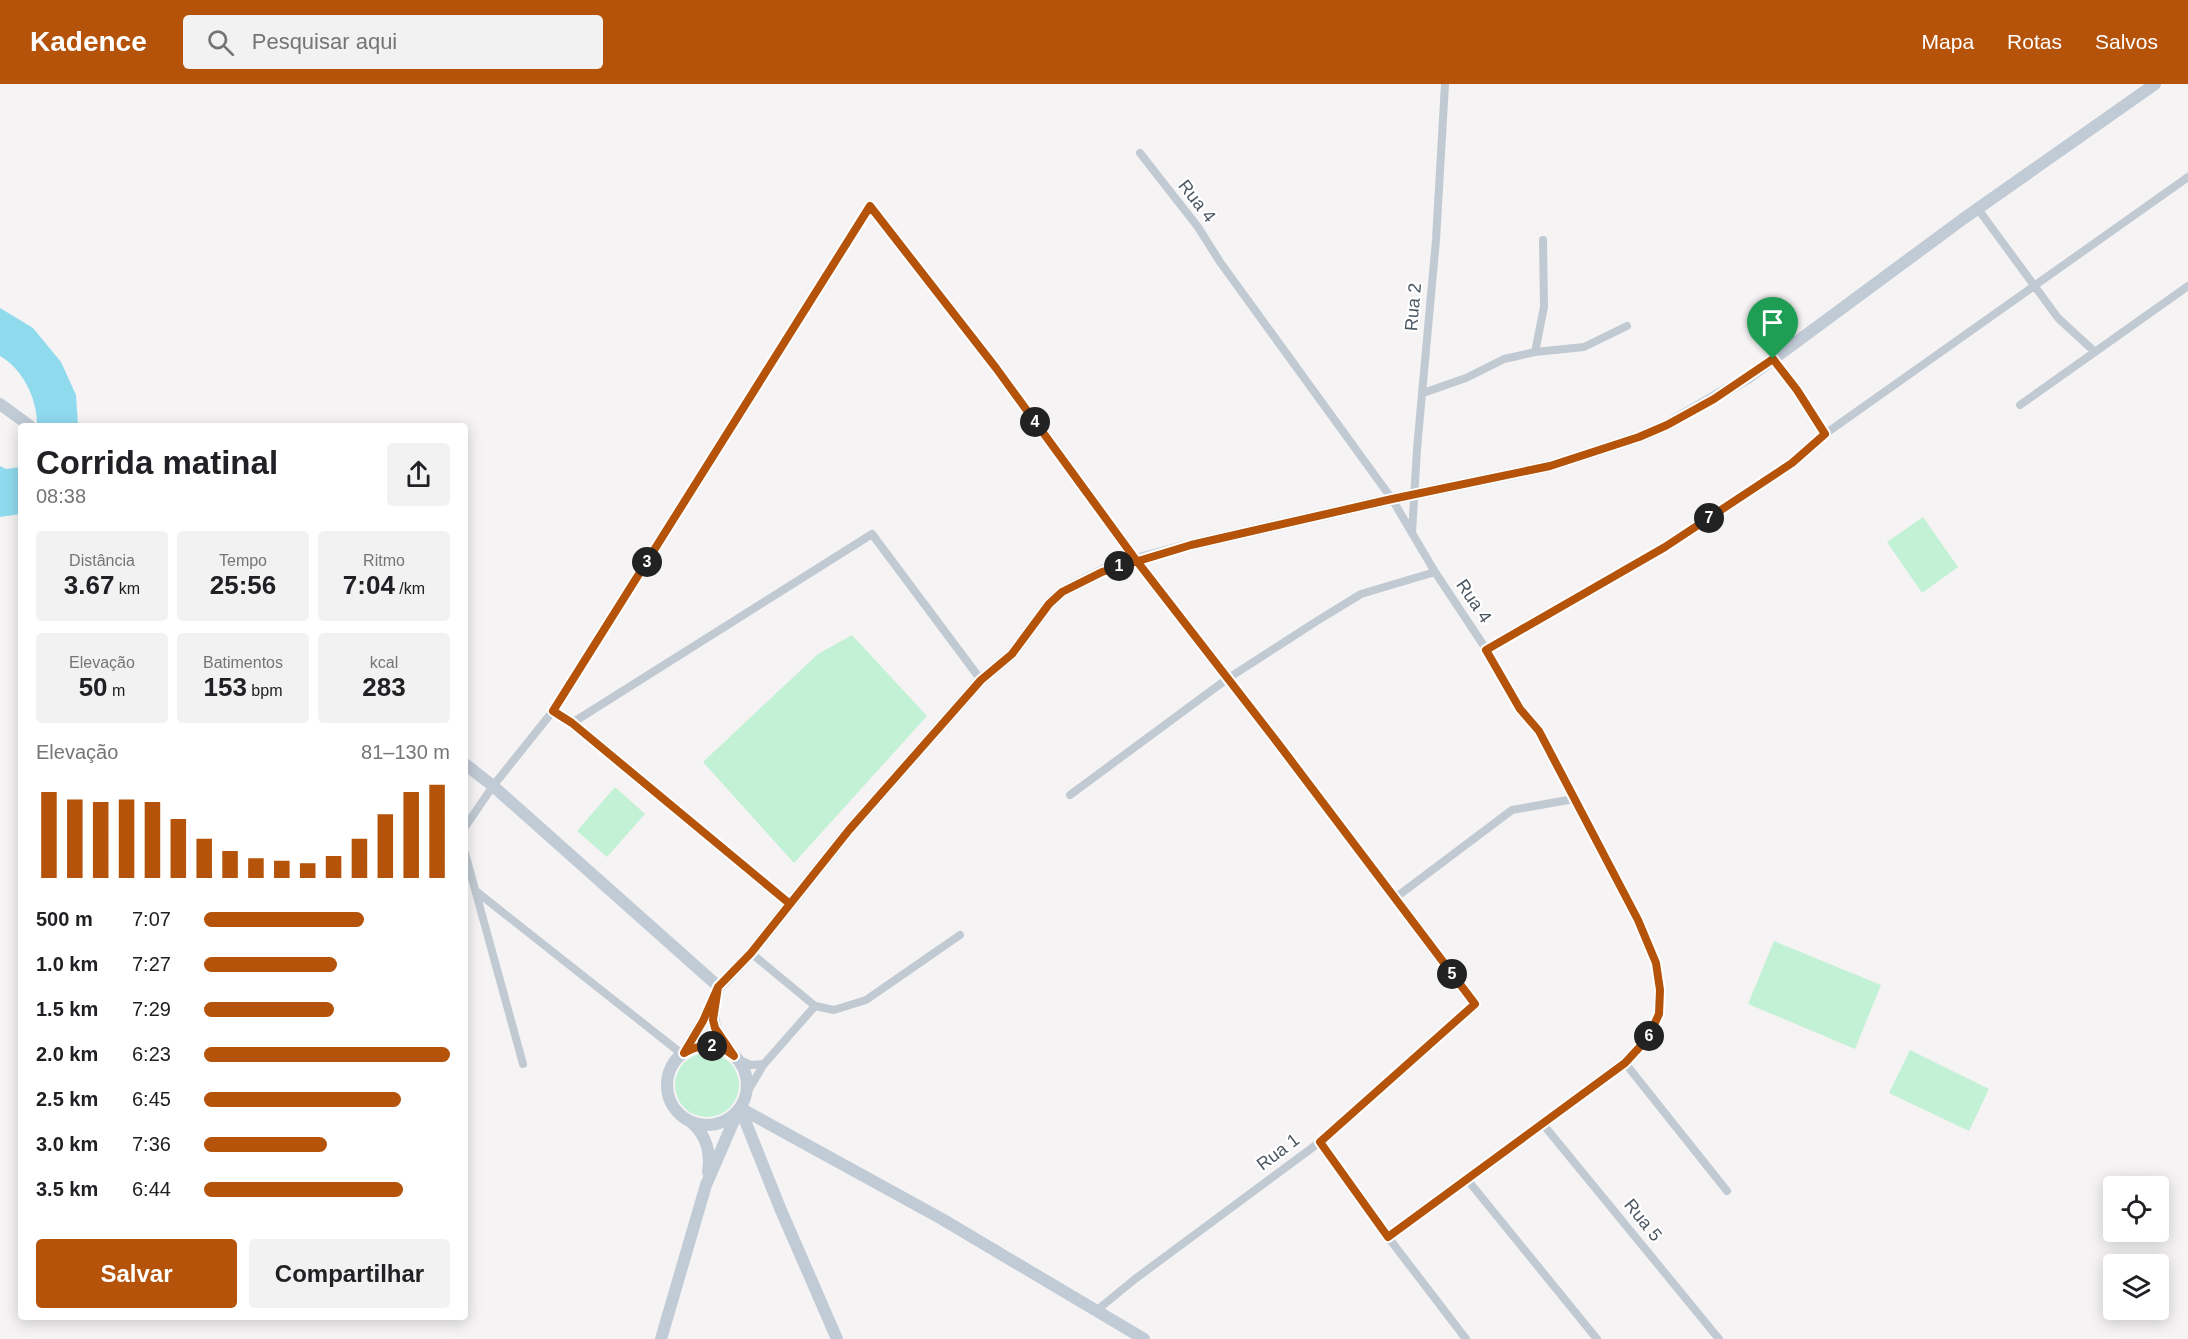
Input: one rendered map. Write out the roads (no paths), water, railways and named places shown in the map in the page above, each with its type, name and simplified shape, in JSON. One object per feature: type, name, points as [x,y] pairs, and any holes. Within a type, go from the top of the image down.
[{"type":"street","name":"Rua 2","points":[[1412,533],[1436,240],[1445,84]]},
{"type":"street","points":[[661,1339],[706,1185],[709,1166],[708,1148],[702,1132],[673,1107],[668,1090],[670,1071],[703,1021],[718,987],[751,953],[849,830],[981,680],[1012,654],[1049,604],[1062,592],[1102,572],[1136,560],[1191,545],[1392,499],[1550,466],[1639,437],[1667,425],[1714,399],[1773,359],[2154,84]]},
{"type":"street","name":"Rua 4","points":[[1140,153],[1197,227],[1392,499],[1520,709],[1539,731],[1638,920],[1656,963],[1660,990],[1659,1014],[1648,1038],[1625,1063],[1388,1237]]},
{"type":"street","points":[[1486,650],[1665,547],[1792,463],[1825,434],[2188,177]]},
{"type":"street","name":"Rua 1","points":[[553,711],[870,206],[996,368],[1136,560],[1475,1004],[1320,1142],[1135,1279],[1096,1311]]},
{"type":"street","points":[[1978,209],[2058,318],[2095,352]]},
{"type":"street","points":[[1535,352],[1544,307],[1543,240]]},
{"type":"street","points":[[2020,405],[2188,286]]},
{"type":"street","points":[[1423,393],[1466,378],[1504,359],[1535,352],[1584,347],[1627,326]]},
{"type":"street","points":[[1773,359],[1797,390],[1825,434]]},
{"type":"street","points":[[0,404],[26,423]]},
{"type":"street","points":[[572,723],[872,534],[981,680]]},
{"type":"street","points":[[1070,795],[1227,679],[1362,594],[1435,572]]},
{"type":"street","points":[[468,823],[553,711],[572,723],[790,904]]},
{"type":"street","points":[[468,766],[494,786],[718,987]]},
{"type":"street","points":[[1395,898],[1512,810],[1574,799]]},
{"type":"street","points":[[468,863],[523,1064]]},
{"type":"street","points":[[477,892],[683,1054]]},
{"type":"street","points":[[751,953],[815,1006],[834,1010],[866,1000],[960,934]]},
{"type":"street","points":[[718,987],[713,1020],[715,1028],[736,1057],[746,1079],[746,1094]]},
{"type":"street","points":[[706,1185],[746,1094],[764,1064],[815,1006]]},
{"type":"street","points":[[683,1054],[698,1046],[707,1045],[723,1049],[751,1065],[764,1064]]},
{"type":"street","points":[[1625,1063],[1727,1191]]},
{"type":"street","points":[[691,1122],[706,1125],[720,1123],[740,1108]]},
{"type":"street","points":[[740,1108],[942,1220],[1144,1339]]},
{"type":"street","points":[[740,1108],[780,1208],[837,1339]]},
{"type":"street","name":"Rua 5","points":[[1542,1123],[1719,1339]]},
{"type":"street","points":[[1320,1142],[1388,1237],[1466,1339]]},
{"type":"street","points":[[1466,1178],[1597,1339]]},
{"type":"water","points":[[0,308],[33,328],[61,362],[76,395],[78,423],[37,423],[35,406],[28,386],[16,369],[0,356]]},
{"type":"water","points":[[0,466],[6,469],[18,467],[18,514],[0,517]]}]
